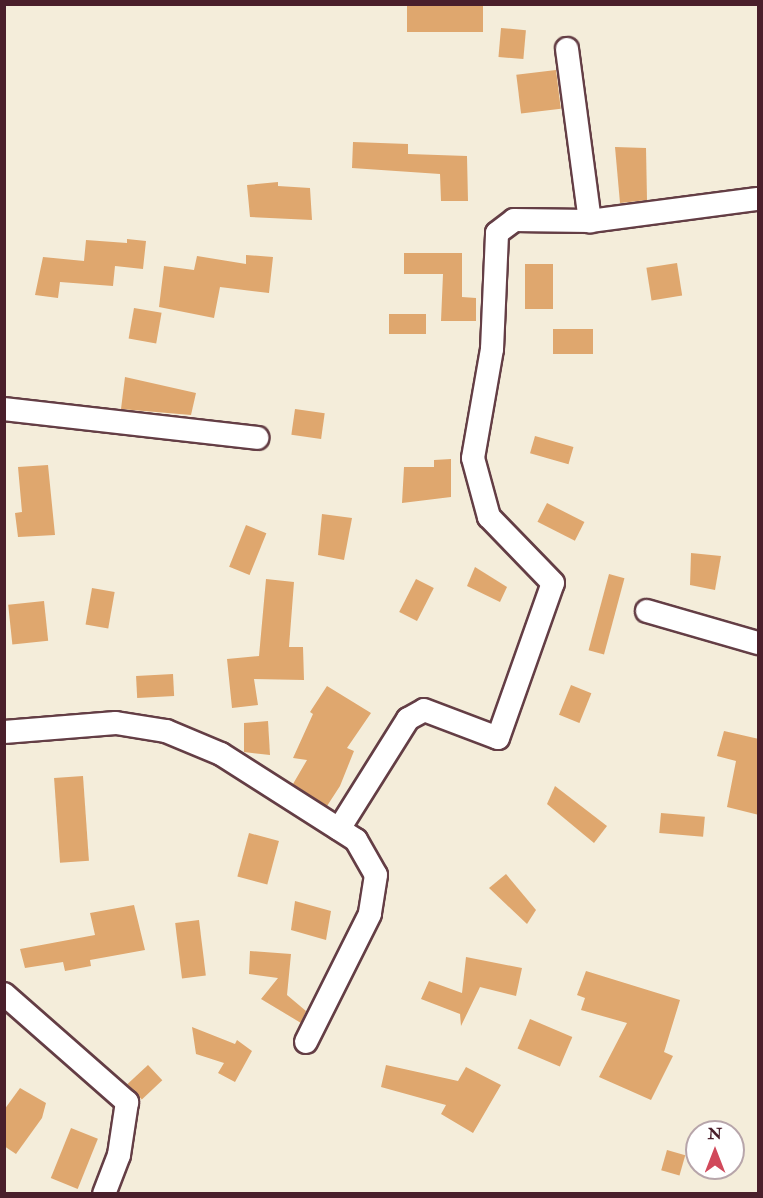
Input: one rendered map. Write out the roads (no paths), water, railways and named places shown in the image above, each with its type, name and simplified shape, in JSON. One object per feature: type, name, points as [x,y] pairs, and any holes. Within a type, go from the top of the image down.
[{"type":"street","points":[[567,48],[590,221]]},
{"type":"street","points":[[339,829],[408,719],[424,711],[498,738],[553,583],[489,517],[473,458],[492,349],[497,233],[514,220],[590,221],[759,199]]},
{"type":"street","points":[[4,409],[257,438]]},
{"type":"street","points":[[647,611],[759,643]]},
{"type":"street","points":[[4,732],[116,723],[166,731],[221,754],[356,840],[376,875],[370,915],[306,1042]]},
{"type":"street","points":[[4,994],[127,1102],[119,1155],[104,1194]]}]
